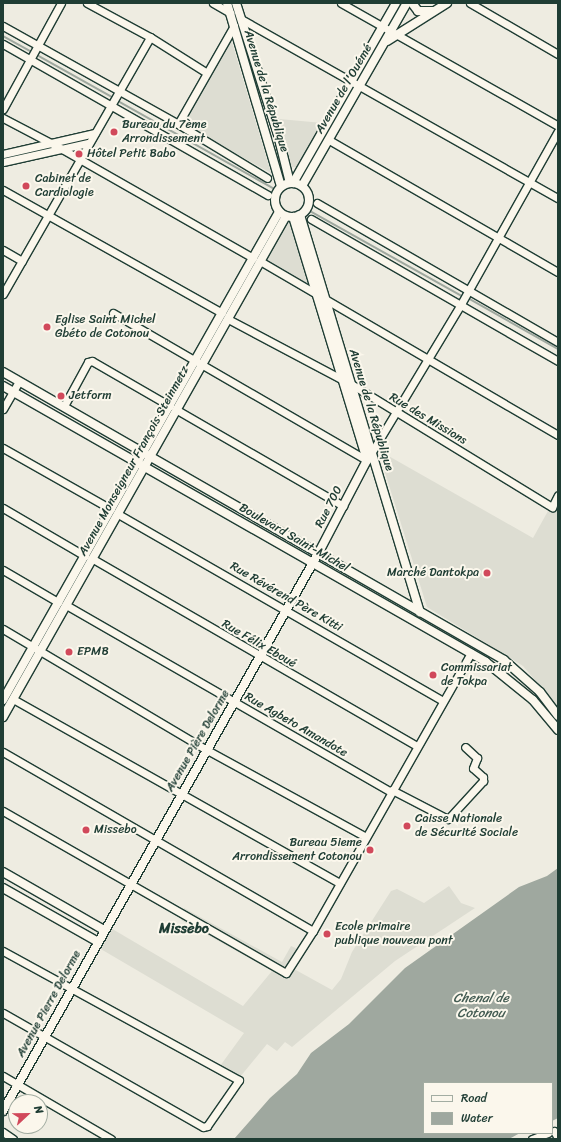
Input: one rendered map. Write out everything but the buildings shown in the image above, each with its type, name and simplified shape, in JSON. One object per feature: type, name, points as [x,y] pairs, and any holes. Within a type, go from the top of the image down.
[{"type":"main road","name":"Avenue de la République","points":[[227,3],[281,186]]},
{"type":"main road","name":"Avenue de la République","points":[[236,3],[292,183]]},
{"type":"main road","name":"Avenue de l'Ouémé","points":[[292,183],[396,3]]},
{"type":"main road","points":[[394,33],[407,3]]},
{"type":"main road","points":[[412,3],[418,11],[436,10]]},
{"type":"main road","points":[[394,33],[447,3]]},
{"type":"main road","name":"Avenue de l'Ouémé","points":[[302,186],[385,42],[394,33]]},
{"type":"main road","points":[[292,183],[302,186],[308,194],[309,201],[305,210],[290,215],[274,200],[281,186],[292,183]]},
{"type":"main road","name":"Avenue de la République","points":[[290,215],[317,296],[367,460]]},
{"type":"main road","name":"Avenue de la République","points":[[290,215],[326,301],[420,612]]},
{"type":"main road","name":"Avenue Monseigneur François Steinmetz","points":[[3,717],[6,696],[37,648],[257,260],[290,215]]},
{"type":"main road","name":"Boulevard Saint-Michel","points":[[5,373],[319,552],[510,665],[540,692],[558,716]]},
{"type":"main road","name":"Boulevard Saint-Michel","points":[[3,386],[141,464],[312,564],[471,653],[520,687],[540,706],[558,730]]},
{"type":"main road","name":"Rue 700","points":[[312,564],[367,460]]},
{"type":"main road","name":"Avenue Pière Delorme","points":[[104,930],[260,658],[312,564]]},
{"type":"main road","points":[[3,872],[104,930]]},
{"type":"main road","points":[[3,888],[98,942]]},
{"type":"main road","name":"Avenue Pierre Delorme","points":[[3,1111],[72,990],[104,930]]},
{"type":"street","points":[[3,109],[61,3]]},
{"type":"street","points":[[87,3],[150,38],[207,73]]},
{"type":"street","points":[[213,3],[230,13]]},
{"type":"street","points":[[341,3],[558,126]]},
{"type":"street","points":[[470,3],[558,54]]},
{"type":"street","points":[[240,19],[558,198]]},
{"type":"street","points":[[3,26],[178,124],[267,178]]},
{"type":"street","points":[[178,124],[234,26]]},
{"type":"street","points":[[3,294],[88,143],[120,92],[150,38]]},
{"type":"street","points":[[3,44],[268,195]]},
{"type":"street","points":[[3,118],[52,143],[257,260],[558,435]]},
{"type":"street","points":[[113,313],[199,361],[367,460],[461,305],[558,131]]},
{"type":"street","points":[[3,154],[95,133]]},
{"type":"street","points":[[329,140],[558,272]]},
{"type":"street","points":[[3,162],[88,143]]},
{"type":"street","name":"Rue des Missions","points":[[3,190],[225,316],[351,384],[396,413],[552,507],[558,495]]},
{"type":"street","points":[[316,203],[467,293],[558,342]]},
{"type":"street","points":[[311,219],[558,361]]},
{"type":"street","points":[[3,250],[22,261]]},
{"type":"street","points":[[64,406],[88,362],[92,361],[343,506]]},
{"type":"street","points":[[3,382],[5,373]]},
{"type":"street","points":[[3,409],[19,381]]},
{"type":"street","name":"Rue Révérend Père Kitti","points":[[3,448],[443,701]]},
{"type":"street","name":"Rue Félix Eboué","points":[[3,508],[260,658],[417,746]]},
{"type":"street","name":"Rue Agbeto Amandote","points":[[3,570],[392,791],[448,819],[484,779],[473,768],[477,758],[465,746]]},
{"type":"street","points":[[3,629],[207,750],[366,837]]},
{"type":"street","points":[[3,811],[286,973],[313,931],[471,653]]},
{"type":"street","points":[[6,696],[340,883]]},
{"type":"street","points":[[3,752],[313,931]]},
{"type":"street","points":[[3,951],[239,1080],[207,1126],[203,1126],[44,1038],[3,1013]]},
{"type":"street","points":[[3,1076],[111,1139]]},
{"type":"street","points":[[553,1131],[558,1138]]},
{"type":"street","points":[[3,1132],[13,1139]]},
{"type":"street","points":[[532,1139],[545,1134]]},
{"type":"shaded area","points":[[231,39],[271,173],[182,124]]},
{"type":"shaded area","points":[[279,119],[323,123],[299,167],[291,167]]},
{"type":"shaded area","points":[[287,220],[292,223],[311,288],[265,262]]},
{"type":"shaded area","name":"Marché Dantokpa","points":[[378,450],[533,538],[558,493],[558,707],[523,666],[427,607]]},
{"type":"shaded area","points":[[449,886],[461,903],[475,908],[395,961],[292,1047],[285,1042],[277,1051],[267,1044],[240,1077],[220,1066],[244,1033],[99,948],[109,927],[243,1006],[272,971],[181,920],[184,908],[282,962],[291,946],[304,952],[294,969],[332,990],[341,979],[352,952],[391,891],[397,889],[424,903]]},
{"type":"water","name":"Chenal de Cotonou","points":[[558,868],[558,1118],[553,1120],[553,1082],[423,1082],[423,1134],[518,1134],[509,1139],[234,1139],[270,1098],[297,1074],[311,1053],[349,1024],[405,968],[519,887],[547,876]]},
{"type":"waterway","points":[[3,36],[30,51]]},
{"type":"waterway","points":[[37,55],[112,97]]},
{"type":"waterway","points":[[118,101],[273,188]]},
{"type":"waterway","points":[[310,211],[462,296]]},
{"type":"waterway","points":[[468,298],[558,349]]},
{"type":"place","name":"Bureau du 7ème Arrondissement","points":[[114,132]]},
{"type":"place","name":"Hôtel Petit Babo","points":[[79,154]]},
{"type":"place","name":"Cabinet de Cardiologie","points":[[26,186]]},
{"type":"place","name":"Eglise Saint Michel Gbéto de Cotonou","points":[[47,327]]},
{"type":"place","name":"Jetform","points":[[61,396]]},
{"type":"place","name":"Marché Dantokpa","points":[[487,573]]},
{"type":"place","name":"EPMB","points":[[69,652]]},
{"type":"place","name":"Commissariat de Tokpa","points":[[433,675]]},
{"type":"place","name":"Caisse Nationale de Sécurité Sociale","points":[[407,826]]},
{"type":"place","name":"Missebo","points":[[86,830]]},
{"type":"place","name":"Bureau 5ieme Arrondissement Cotonou","points":[[370,850]]},
{"type":"place","name":"Ecole primaire publique nouveau pont","points":[[327,934]]},
{"type":"district","name":"Missèbo","points":[[184,929]]}]
